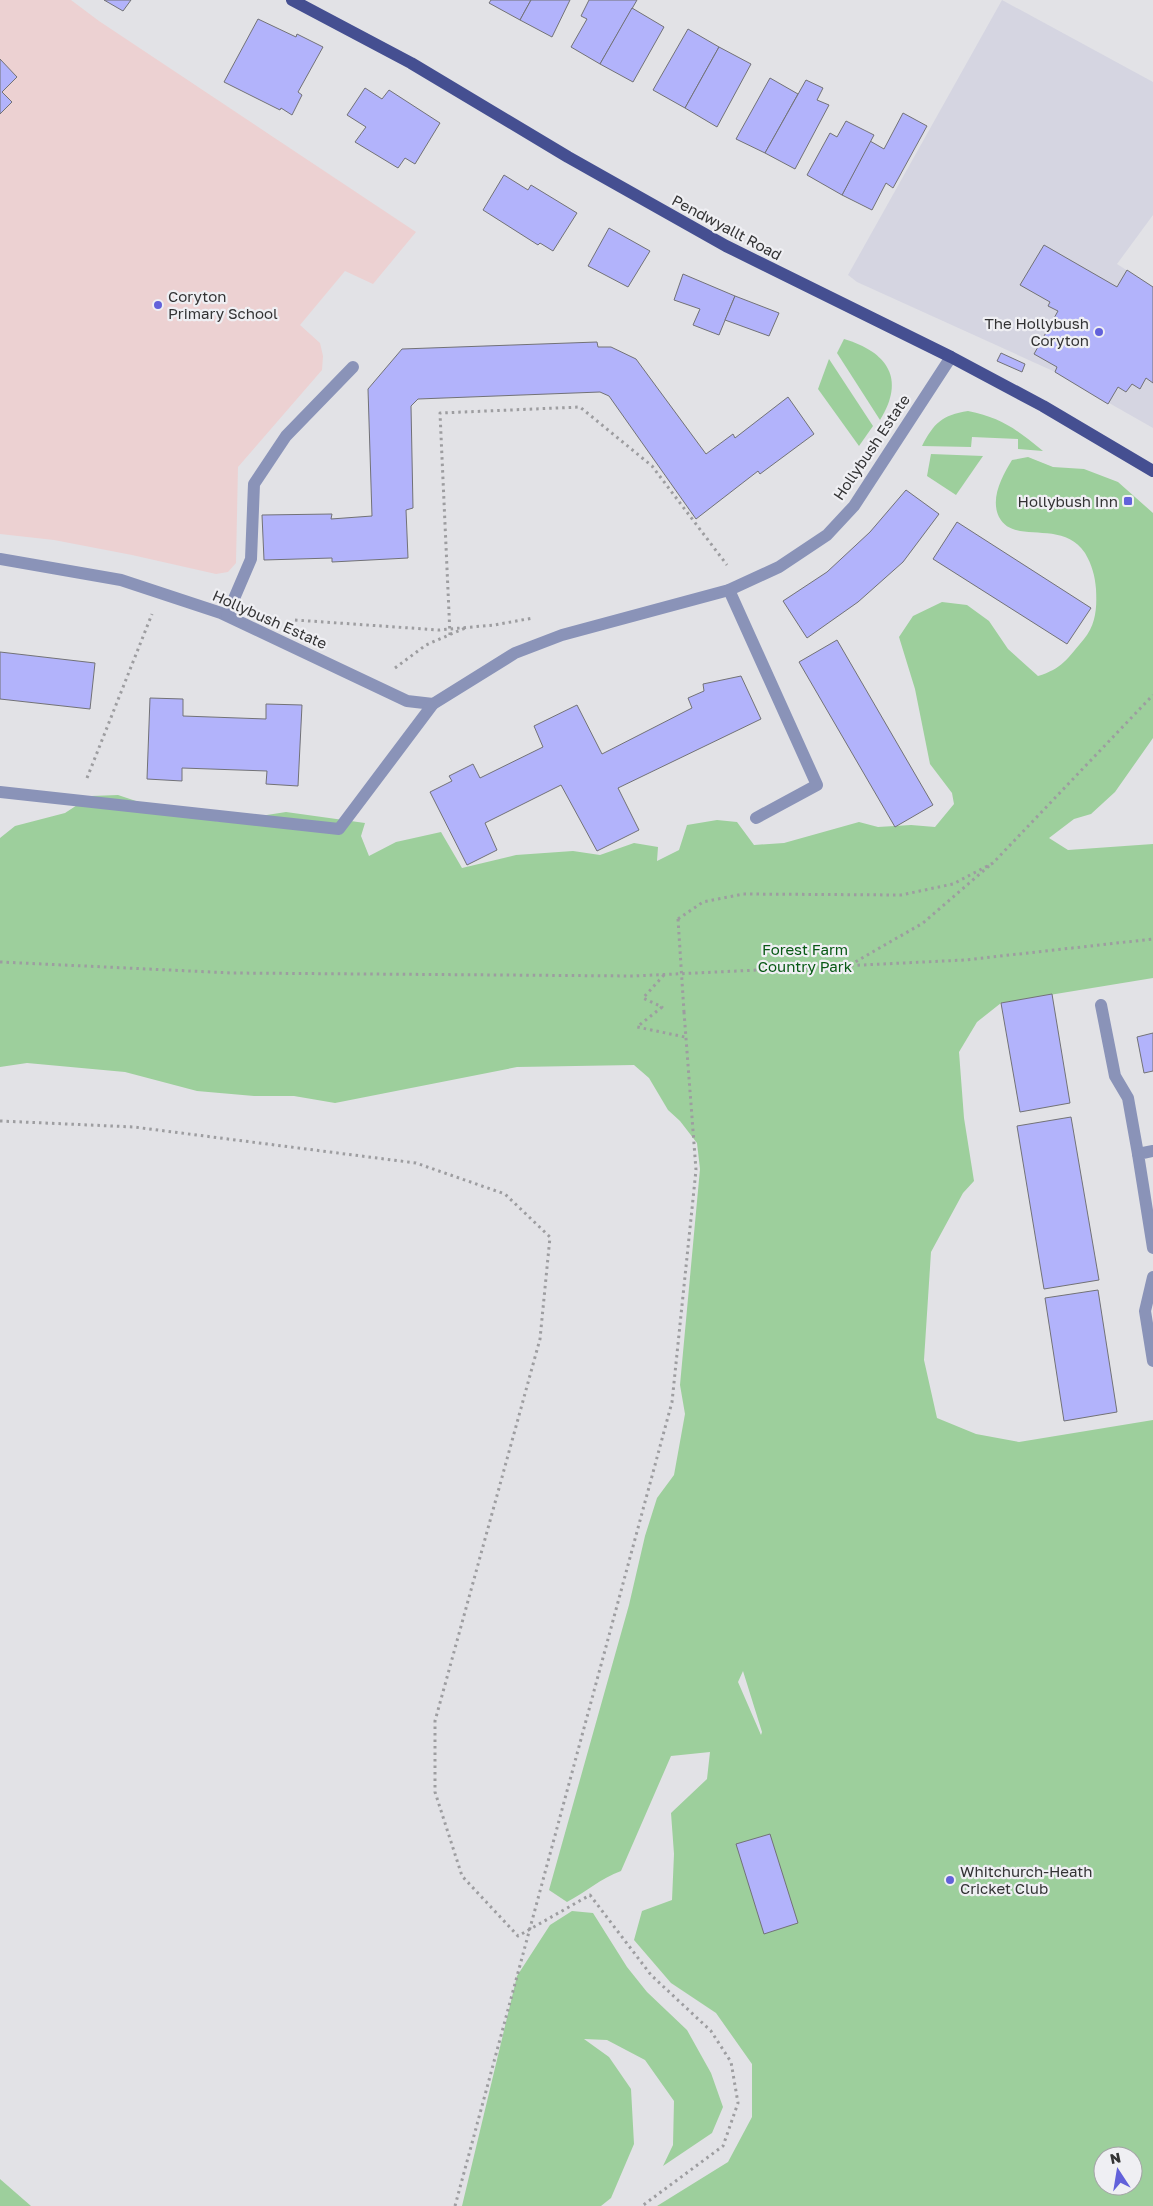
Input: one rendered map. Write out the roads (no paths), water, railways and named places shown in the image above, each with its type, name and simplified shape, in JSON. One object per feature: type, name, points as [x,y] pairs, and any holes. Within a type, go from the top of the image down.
[{"type":"main road","name":"Pendwyallt Road","points":[[292,0],[411,63],[568,157],[726,246],[951,357],[1043,406],[1153,471]]},
{"type":"street","name":"Hollybush Estate","points":[[0,792],[339,829],[433,704],[515,653],[562,635],[730,590],[779,567],[827,534],[847,513],[951,357]]},
{"type":"street","points":[[227,616],[251,559],[254,484],[286,436],[353,367]]},
{"type":"street","name":"Hollybush Estate","points":[[0,559],[121,580],[160,593],[227,616],[407,701],[433,704]]},
{"type":"street","points":[[730,590],[818,785],[756,818]]},
{"type":"street","points":[[1101,1005],[1115,1076],[1128,1098],[1153,1248]]},
{"type":"street","points":[[1138,1154],[1153,1151]]},
{"type":"street","points":[[1153,1277],[1145,1311],[1153,1361]]},
{"type":"place","name":"Coryton Primary School","points":[[158,305]]},
{"type":"place","name":"The Hollybush Coryton","points":[[1099,332]]},
{"type":"place","name":"Hollybush Inn","points":[[1128,501]]},
{"type":"place","name":"Whitchurch-Heath Cricket Club","points":[[950,1880]]},
{"type":"park label","name":"Forest Farm Country Park","points":[[805,958]]}]
